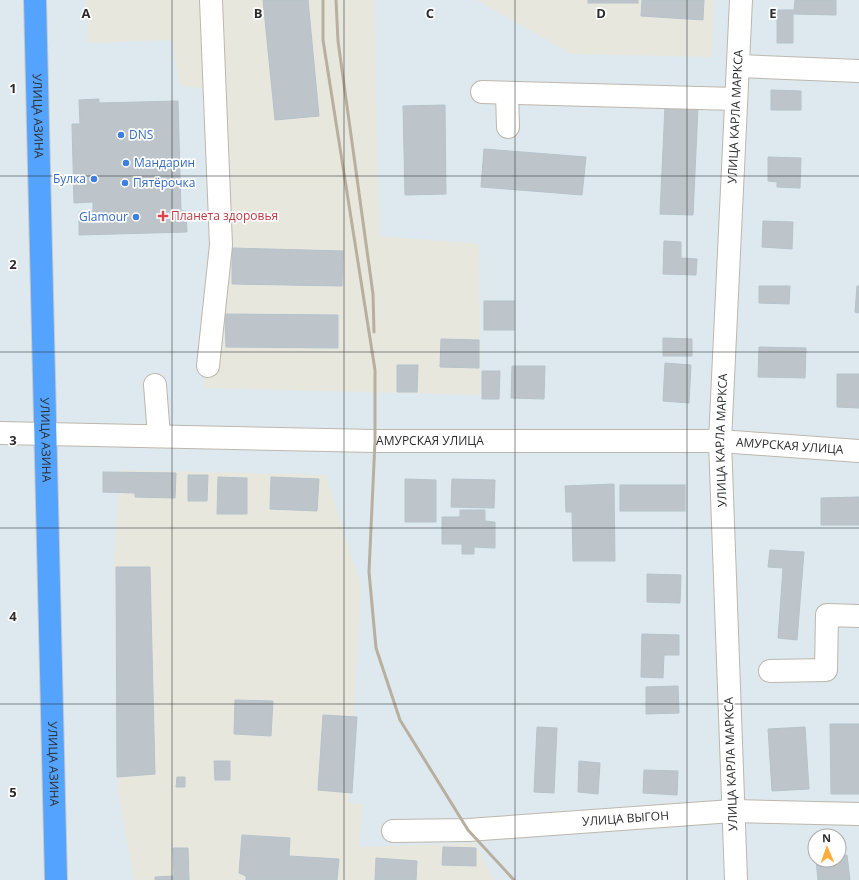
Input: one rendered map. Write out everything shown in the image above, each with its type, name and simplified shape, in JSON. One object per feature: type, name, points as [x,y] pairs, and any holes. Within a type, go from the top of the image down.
[{"type":"main road","name":"УЛИЦА АЗИНА","points":[[35,0],[56,880]]},
{"type":"street","points":[[208,366],[221,245],[212,0]]},
{"type":"street","name":"УЛИЦА КАРЛА МАРКСА","points":[[736,880],[732,811],[720,441],[741,0]]},
{"type":"street","points":[[738,66],[859,71]]},
{"type":"street","points":[[482,92],[736,99]]},
{"type":"street","points":[[507,93],[508,127]]},
{"type":"street","points":[[155,384],[159,436]]},
{"type":"street","name":"АМУРСКАЯ УЛИЦА","points":[[0,433],[375,441],[720,441],[859,450]]},
{"type":"street","points":[[770,671],[826,670],[827,615],[859,616]]},
{"type":"street","name":"УЛИЦА ВЫГОН","points":[[393,831],[468,830],[732,811],[859,814]]},
{"type":"shaded area","points":[[86,0],[374,0],[379,236],[479,244],[481,395],[204,388],[213,238],[206,89],[179,85],[173,40],[88,43]]},
{"type":"shaded area","points":[[477,0],[714,0],[712,57],[571,54]]},
{"type":"shaded area","points":[[120,470],[326,475],[361,587],[349,803],[363,804],[359,847],[476,843],[494,880],[134,880],[118,790],[114,564]]},
{"type":"building","points":[[263,0],[308,0],[319,116],[275,120]]},
{"type":"building","points":[[588,0],[638,0],[638,3],[588,3]]},
{"type":"building","points":[[642,0],[704,0],[703,20],[641,16]]},
{"type":"building","points":[[795,0],[836,0],[836,15],[793,14],[793,43],[777,43],[777,10],[794,10]]},
{"type":"building","points":[[771,90],[801,91],[801,110],[771,110]]},
{"type":"building","name":"Мандарин","points":[[99,99],[99,103],[178,101],[181,211],[186,211],[187,232],[79,235],[79,212],[93,211],[93,202],[74,203],[72,124],[80,124],[79,100]]},
{"type":"building","points":[[445,105],[446,194],[405,195],[403,106]]},
{"type":"building","points":[[665,106],[698,108],[693,215],[660,214]]},
{"type":"building","points":[[484,149],[586,157],[582,195],[481,187]]},
{"type":"building","points":[[768,157],[801,158],[800,188],[777,187],[777,182],[768,181]]},
{"type":"building","points":[[763,221],[793,222],[792,249],[762,247]]},
{"type":"building","points":[[664,241],[681,242],[681,258],[697,259],[696,275],[663,274]]},
{"type":"building","points":[[232,248],[343,251],[342,286],[232,284]]},
{"type":"building","points":[[759,286],[790,286],[789,304],[759,303]]},
{"type":"building","points":[[857,286],[859,286],[859,313],[855,312]]},
{"type":"building","points":[[484,301],[514,301],[514,330],[484,330]]},
{"type":"building","points":[[225,314],[338,315],[338,348],[226,347]]},
{"type":"building","points":[[663,338],[692,339],[692,356],[663,356]]},
{"type":"building","points":[[441,339],[479,340],[479,368],[440,367]]},
{"type":"building","points":[[759,347],[806,348],[805,378],[758,377]]},
{"type":"building","points":[[665,363],[691,365],[689,403],[663,401]]},
{"type":"building","points":[[397,365],[418,365],[417,392],[397,392]]},
{"type":"building","points":[[512,366],[545,366],[544,399],[511,398]]},
{"type":"building","points":[[482,371],[500,371],[499,399],[482,399]]},
{"type":"building","points":[[837,374],[859,374],[859,408],[837,407]]},
{"type":"building","points":[[103,472],[176,473],[175,498],[135,497],[135,493],[103,492]]},
{"type":"building","points":[[188,475],[208,475],[207,501],[188,501]]},
{"type":"building","points":[[218,477],[247,478],[247,514],[217,514]]},
{"type":"building","points":[[271,477],[319,479],[317,511],[270,509]]},
{"type":"building","points":[[405,479],[436,480],[436,522],[405,522]]},
{"type":"building","points":[[452,479],[495,480],[494,508],[451,507]]},
{"type":"building","points":[[614,484],[615,561],[573,561],[572,512],[566,512],[565,486]]},
{"type":"building","points":[[620,485],[685,485],[685,511],[620,511]]},
{"type":"building","points":[[859,497],[859,525],[821,525],[821,498]]},
{"type":"building","points":[[460,510],[485,510],[485,521],[495,522],[495,548],[474,547],[474,554],[462,554],[462,544],[442,544],[442,517],[460,517]]},
{"type":"building","points":[[770,550],[804,552],[797,640],[778,638],[783,568],[768,567]]},
{"type":"building","points":[[116,567],[150,567],[155,774],[117,777]]},
{"type":"building","points":[[647,574],[681,575],[680,603],[647,602]]},
{"type":"building","points":[[642,634],[679,635],[679,655],[664,655],[663,678],[641,677]]},
{"type":"building","points":[[678,686],[679,713],[646,714],[646,687]]},
{"type":"building","points":[[235,700],[273,701],[271,736],[234,734]]},
{"type":"building","points":[[323,715],[357,717],[352,793],[318,790]]},
{"type":"building","points":[[830,724],[859,724],[859,794],[831,794]]},
{"type":"building","points":[[537,727],[557,728],[554,793],[534,792]]},
{"type":"building","points":[[805,727],[809,789],[772,791],[768,729]]},
{"type":"building","points":[[214,761],[230,761],[230,780],[215,780]]},
{"type":"building","points":[[579,761],[600,763],[598,794],[578,792]]},
{"type":"building","points":[[644,770],[678,771],[677,795],[643,793]]},
{"type":"building","points":[[177,777],[185,777],[185,787],[176,787]]},
{"type":"building","points":[[242,835],[290,838],[289,856],[339,859],[337,880],[246,880],[246,876],[239,873]]},
{"type":"building","points":[[443,847],[476,848],[476,866],[442,865]]},
{"type":"building","points":[[173,848],[188,848],[189,880],[155,880],[155,877],[174,876]]},
{"type":"building","points":[[847,855],[850,880],[818,880],[817,868],[847,868]]},
{"type":"building","points":[[376,858],[417,861],[416,880],[375,880]]},
{"type":"railway","points":[[323,0],[323,40],[375,370],[375,441],[369,572],[376,648],[400,720],[468,830],[514,880]]},
{"type":"railway","points":[[336,0],[338,41],[373,294],[374,332]]},
{"type":"place","name":"DNS","points":[[121,135]]},
{"type":"place","name":"Мандарин","points":[[126,163]]},
{"type":"place","name":"Булка","points":[[94,179]]},
{"type":"place","name":"Пятёрочка","points":[[125,183]]},
{"type":"place","name":"Планета здоровья","points":[[163,216]]},
{"type":"place","name":"Glamour","points":[[136,217]]}]
